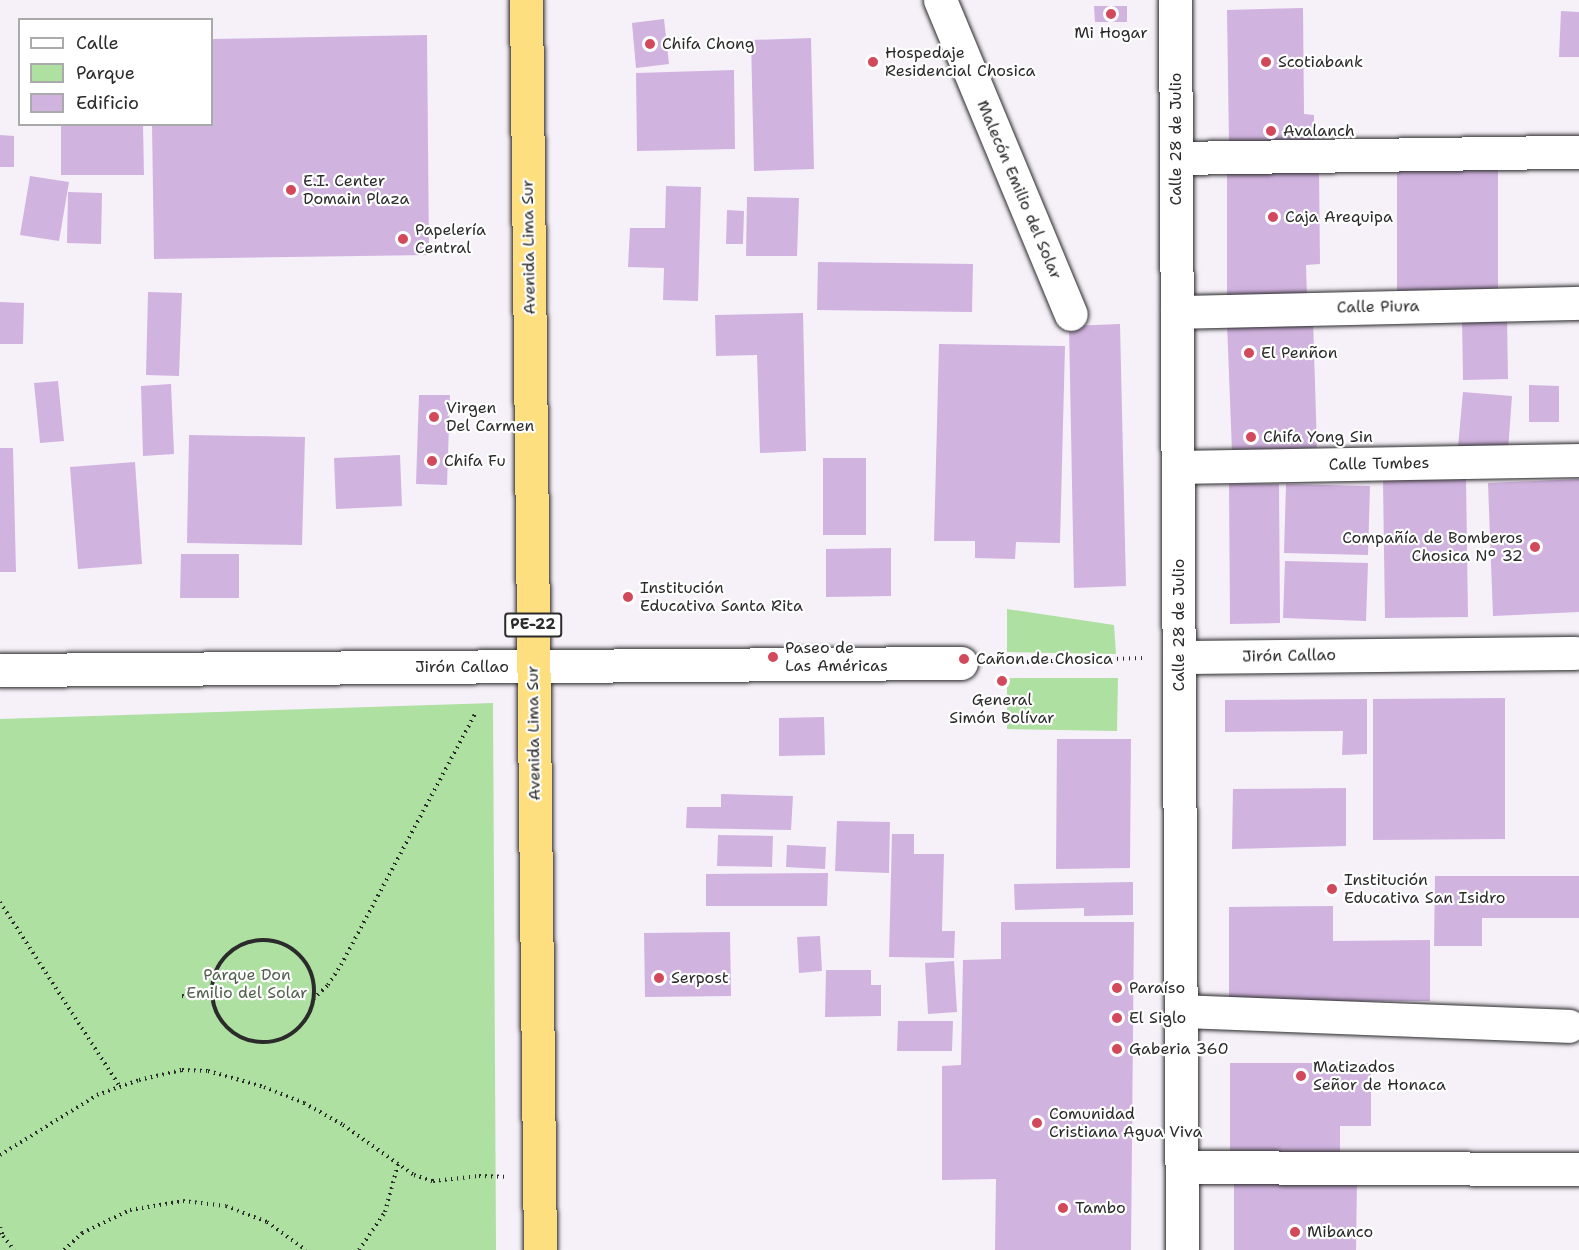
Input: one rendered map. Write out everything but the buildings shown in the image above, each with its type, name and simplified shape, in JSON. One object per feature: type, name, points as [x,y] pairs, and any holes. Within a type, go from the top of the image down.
[{"type":"highway","name":"Avenida Lima Sur","points":[[526,0],[540,1250]]},
{"type":"street","name":"Malecón Emilio del Solar","points":[[939,0],[1071,314]]},
{"type":"street","name":"Calle 28 de Julio","points":[[1175,0],[1182,1250]]},
{"type":"street","points":[[1176,158],[1579,152]]},
{"type":"street","name":"Calle Piura","points":[[1177,312],[1579,303]]},
{"type":"street","name":"Calle Tumbes","points":[[1178,467],[1579,460]]},
{"type":"street","name":"Jirón Callao","points":[[1179,657],[1575,652]]},
{"type":"street","name":"Jirón Callao","points":[[0,670],[961,663]]},
{"type":"street","points":[[1181,1011],[1569,1026]]},
{"type":"street","points":[[1182,1167],[1579,1169]]},
{"type":"path","points":[[1004,663],[1179,657]]},
{"type":"path","points":[[313,999],[328,985],[341,965],[476,712]]},
{"type":"path","points":[[0,902],[120,1087]]},
{"type":"path","points":[[262,940],[285,946],[304,960],[311,975],[313,999],[305,1021],[294,1032],[278,1040],[260,1042],[243,1039],[228,1029],[217,1015],[212,998],[213,981],[220,964],[239,947],[262,940]]},
{"type":"path","points":[[182,996],[212,998]]},
{"type":"path","points":[[0,1160],[1,1155],[97,1095],[182,1070],[208,1071],[252,1083],[304,1103],[343,1125],[414,1175],[433,1181],[479,1176],[539,1178]]},
{"type":"path","points":[[359,1250],[385,1212],[398,1164]]},
{"type":"path","points":[[64,1250],[82,1233],[130,1210],[183,1201],[226,1206],[267,1222],[306,1250]]},
{"type":"path","points":[[0,1227],[3,1236],[14,1250]]},
{"type":"green space","points":[[1007,609],[1114,625],[1116,654],[1007,652]]},
{"type":"green space","points":[[1007,678],[1118,678],[1117,731],[1007,729]]},
{"type":"green space","name":"Parque Don Emilio del Solar","points":[[493,703],[496,1250],[0,1250],[0,719]]},
{"type":"place","name":"Mi Hogar","points":[[1111,14]]},
{"type":"place","name":"Chifa Chong","points":[[650,44]]},
{"type":"place","name":"Hospedaje Residencial Chosica","points":[[873,62]]},
{"type":"place","name":"Scotiabank","points":[[1266,62]]},
{"type":"place","name":"Avalanch","points":[[1271,131]]},
{"type":"place","name":"E.I. Center Domain Plaza","points":[[291,190]]},
{"type":"place","name":"Caja Arequipa","points":[[1273,217]]},
{"type":"place","name":"Papelería Central","points":[[403,239]]},
{"type":"place","name":"El Penñon","points":[[1249,353]]},
{"type":"place","name":"Virgen Del Carmen","points":[[434,417]]},
{"type":"place","name":"Chifa Yong Sin","points":[[1251,437]]},
{"type":"place","name":"Chifa Fu","points":[[432,461]]},
{"type":"place","name":"Compañía de Bomberos Chosica Nº 32","points":[[1535,547]]},
{"type":"place","name":"Institución Educativa Santa Rita","points":[[628,597]]},
{"type":"place","name":"Paseo de Las Américas","points":[[773,657]]},
{"type":"place","name":"Cañon de Chosica","points":[[964,659]]},
{"type":"place","name":"General Simón Bolívar","points":[[1002,681]]},
{"type":"place","name":"Institución Educativa San Isidro","points":[[1332,889]]},
{"type":"place","name":"Serpost","points":[[659,978]]},
{"type":"place","name":"Paraíso","points":[[1117,988]]},
{"type":"place","name":"El Siglo","points":[[1117,1018]]},
{"type":"place","name":"Gaberia 360","points":[[1117,1049]]},
{"type":"place","name":"Matizados Señor de Honaca","points":[[1301,1076]]},
{"type":"place","name":"Comunidad Cristiana Agua Viva","points":[[1037,1123]]},
{"type":"place","name":"Tambo","points":[[1063,1208]]},
{"type":"place","name":"Mibanco","points":[[1295,1232]]}]
